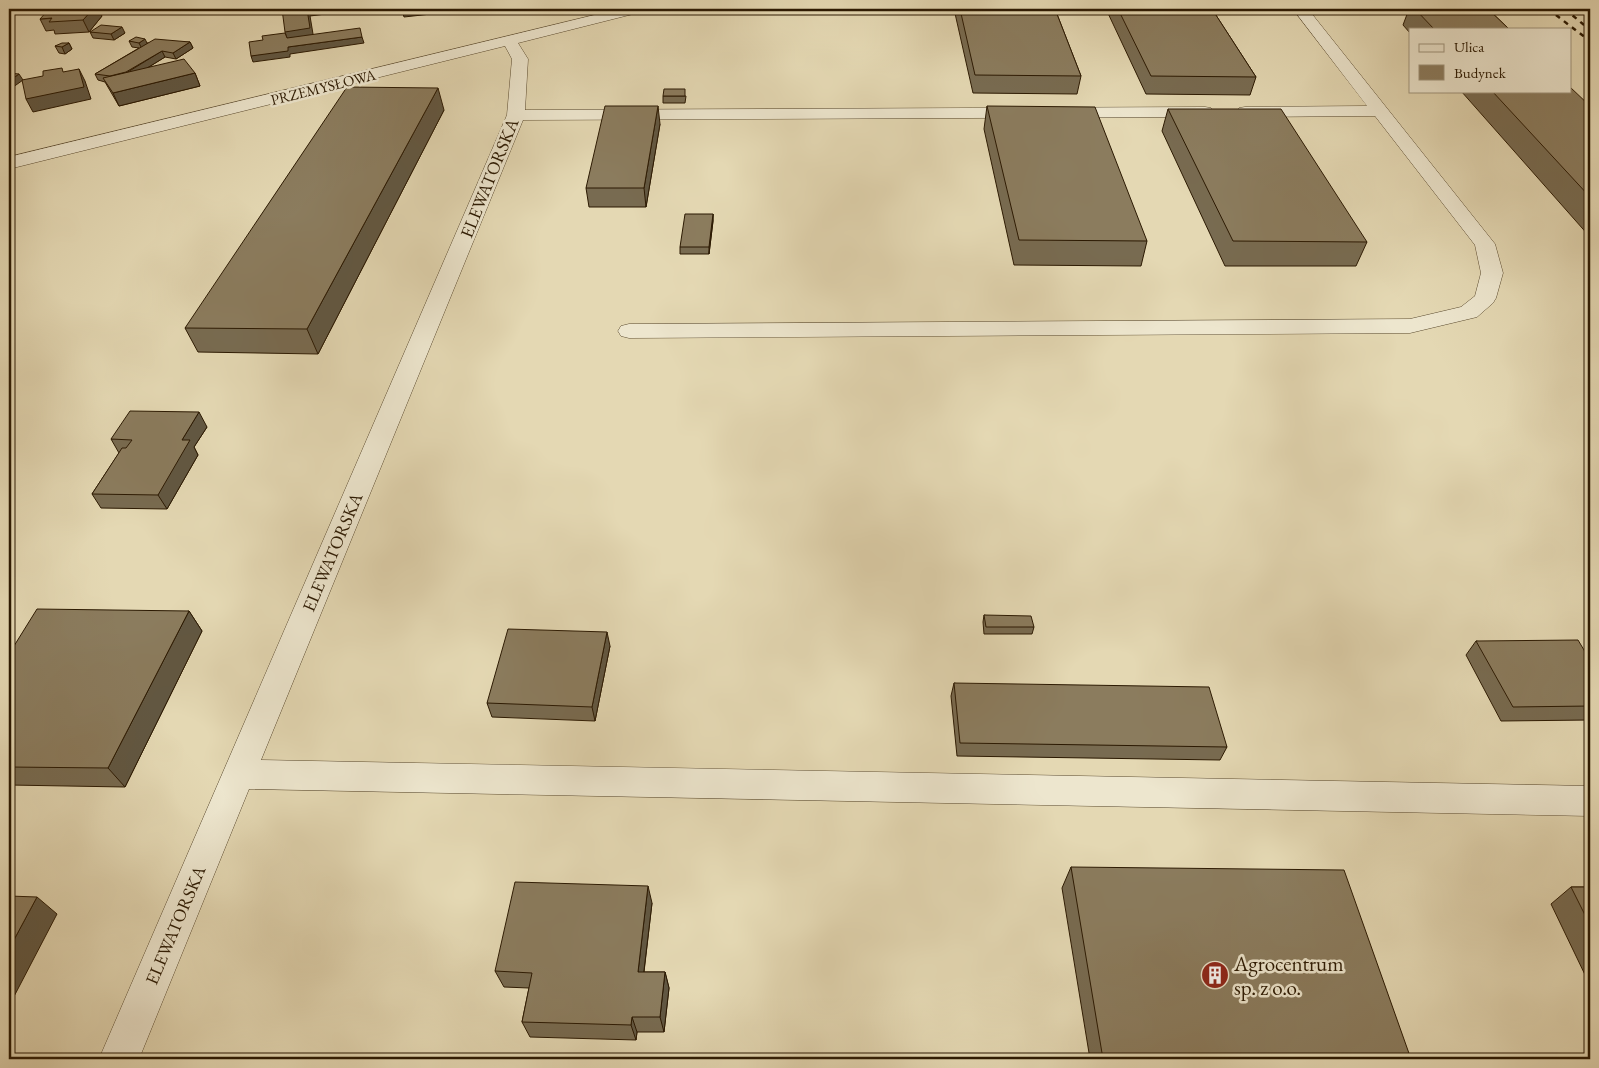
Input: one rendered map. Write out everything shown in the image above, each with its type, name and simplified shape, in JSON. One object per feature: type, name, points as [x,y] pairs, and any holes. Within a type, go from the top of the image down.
[{"type":"street","points":[[9,9],[16,9]]},
{"type":"street","name":"PRZEMYSŁOWA","points":[[9,163],[509,42],[636,9]]},
{"type":"street","points":[[629,331],[1410,326],[1469,312],[1486,298],[1492,274],[1485,244],[1300,9]]},
{"type":"street","name":"ELEWATORSKA","points":[[119,1059],[516,115],[520,59],[516,50],[509,42]]},
{"type":"street","points":[[516,115],[1379,111]]},
{"type":"street","points":[[239,774],[1590,801]]},
{"type":"building","points":[[49,9],[93,9],[83,20],[49,22],[52,18],[40,19]]},
{"type":"building","points":[[282,9],[307,9],[310,28],[285,32]]},
{"type":"building","points":[[401,9],[422,9],[402,11]]},
{"type":"building","points":[[960,9],[1055,9],[1081,76],[975,75]]},
{"type":"building","points":[[1118,9],[1212,9],[1256,77],[1151,76]]},
{"type":"building","points":[[1415,9],[1488,9],[1508,28],[1433,28]]},
{"type":"building","points":[[101,25],[122,27],[111,34],[90,32]]},
{"type":"building","points":[[360,28],[362,37],[288,47],[288,51],[251,56],[249,42],[263,40],[262,36],[285,33],[287,38]]},
{"type":"building","points":[[136,37],[145,39],[139,43],[129,41]]},
{"type":"building","points":[[155,39],[190,42],[173,53],[162,51],[126,72],[110,76],[95,74]]},
{"type":"building","points":[[69,43],[62,47],[55,46]]},
{"type":"building","points":[[184,59],[195,73],[113,93],[103,78]]},
{"type":"building","points":[[62,68],[63,72],[79,69],[84,87],[26,99],[22,80],[43,76],[43,71]]},
{"type":"building","points":[[9,73],[19,74],[9,81]]},
{"type":"building","points":[[347,87],[438,88],[307,329],[185,328]]},
{"type":"building","points":[[664,89],[685,89],[685,96],[663,96]]},
{"type":"building","points":[[1572,89],[1590,106],[1590,197],[1493,92],[1572,92]]},
{"type":"building","points":[[605,106],[658,106],[644,188],[586,188]]},
{"type":"building","points":[[987,106],[1095,107],[1147,241],[1019,240]]},
{"type":"building","points":[[1168,109],[1281,109],[1367,242],[1233,241]]},
{"type":"building","points":[[685,214],[713,214],[709,247],[680,247]]},
{"type":"building","points":[[130,411],[199,412],[182,440],[190,440],[158,495],[92,494],[122,448],[126,448],[132,440],[111,439]]},
{"type":"building","points":[[37,609],[189,611],[108,768],[9,767],[9,654]]},
{"type":"building","points":[[984,615],[1031,616],[1034,627],[986,627]]},
{"type":"building","points":[[508,629],[607,632],[592,707],[487,703]]},
{"type":"building","points":[[1578,640],[1590,660],[1590,706],[1513,707],[1476,641]]},
{"type":"building","points":[[954,683],[1209,687],[1227,747],[960,743]]},
{"type":"building","name":"Agrocentrum sp. z o.o.","points":[[1071,867],[1344,870],[1411,1059],[1103,1059]]},
{"type":"building","points":[[515,882],[648,886],[638,972],[665,972],[660,1017],[632,1017],[631,1025],[522,1022],[532,973],[495,971]]},
{"type":"building","points":[[1571,887],[1590,887],[1590,925]]},
{"type":"building","points":[[9,896],[37,897],[9,949]]},
{"type":"railway","points":[[1548,9],[1590,41]]},
{"type":"railway","points":[[1565,9],[1590,30]]},
{"type":"place","name":"Agrocentrum sp. z o.o.","points":[[1215,975]]}]
